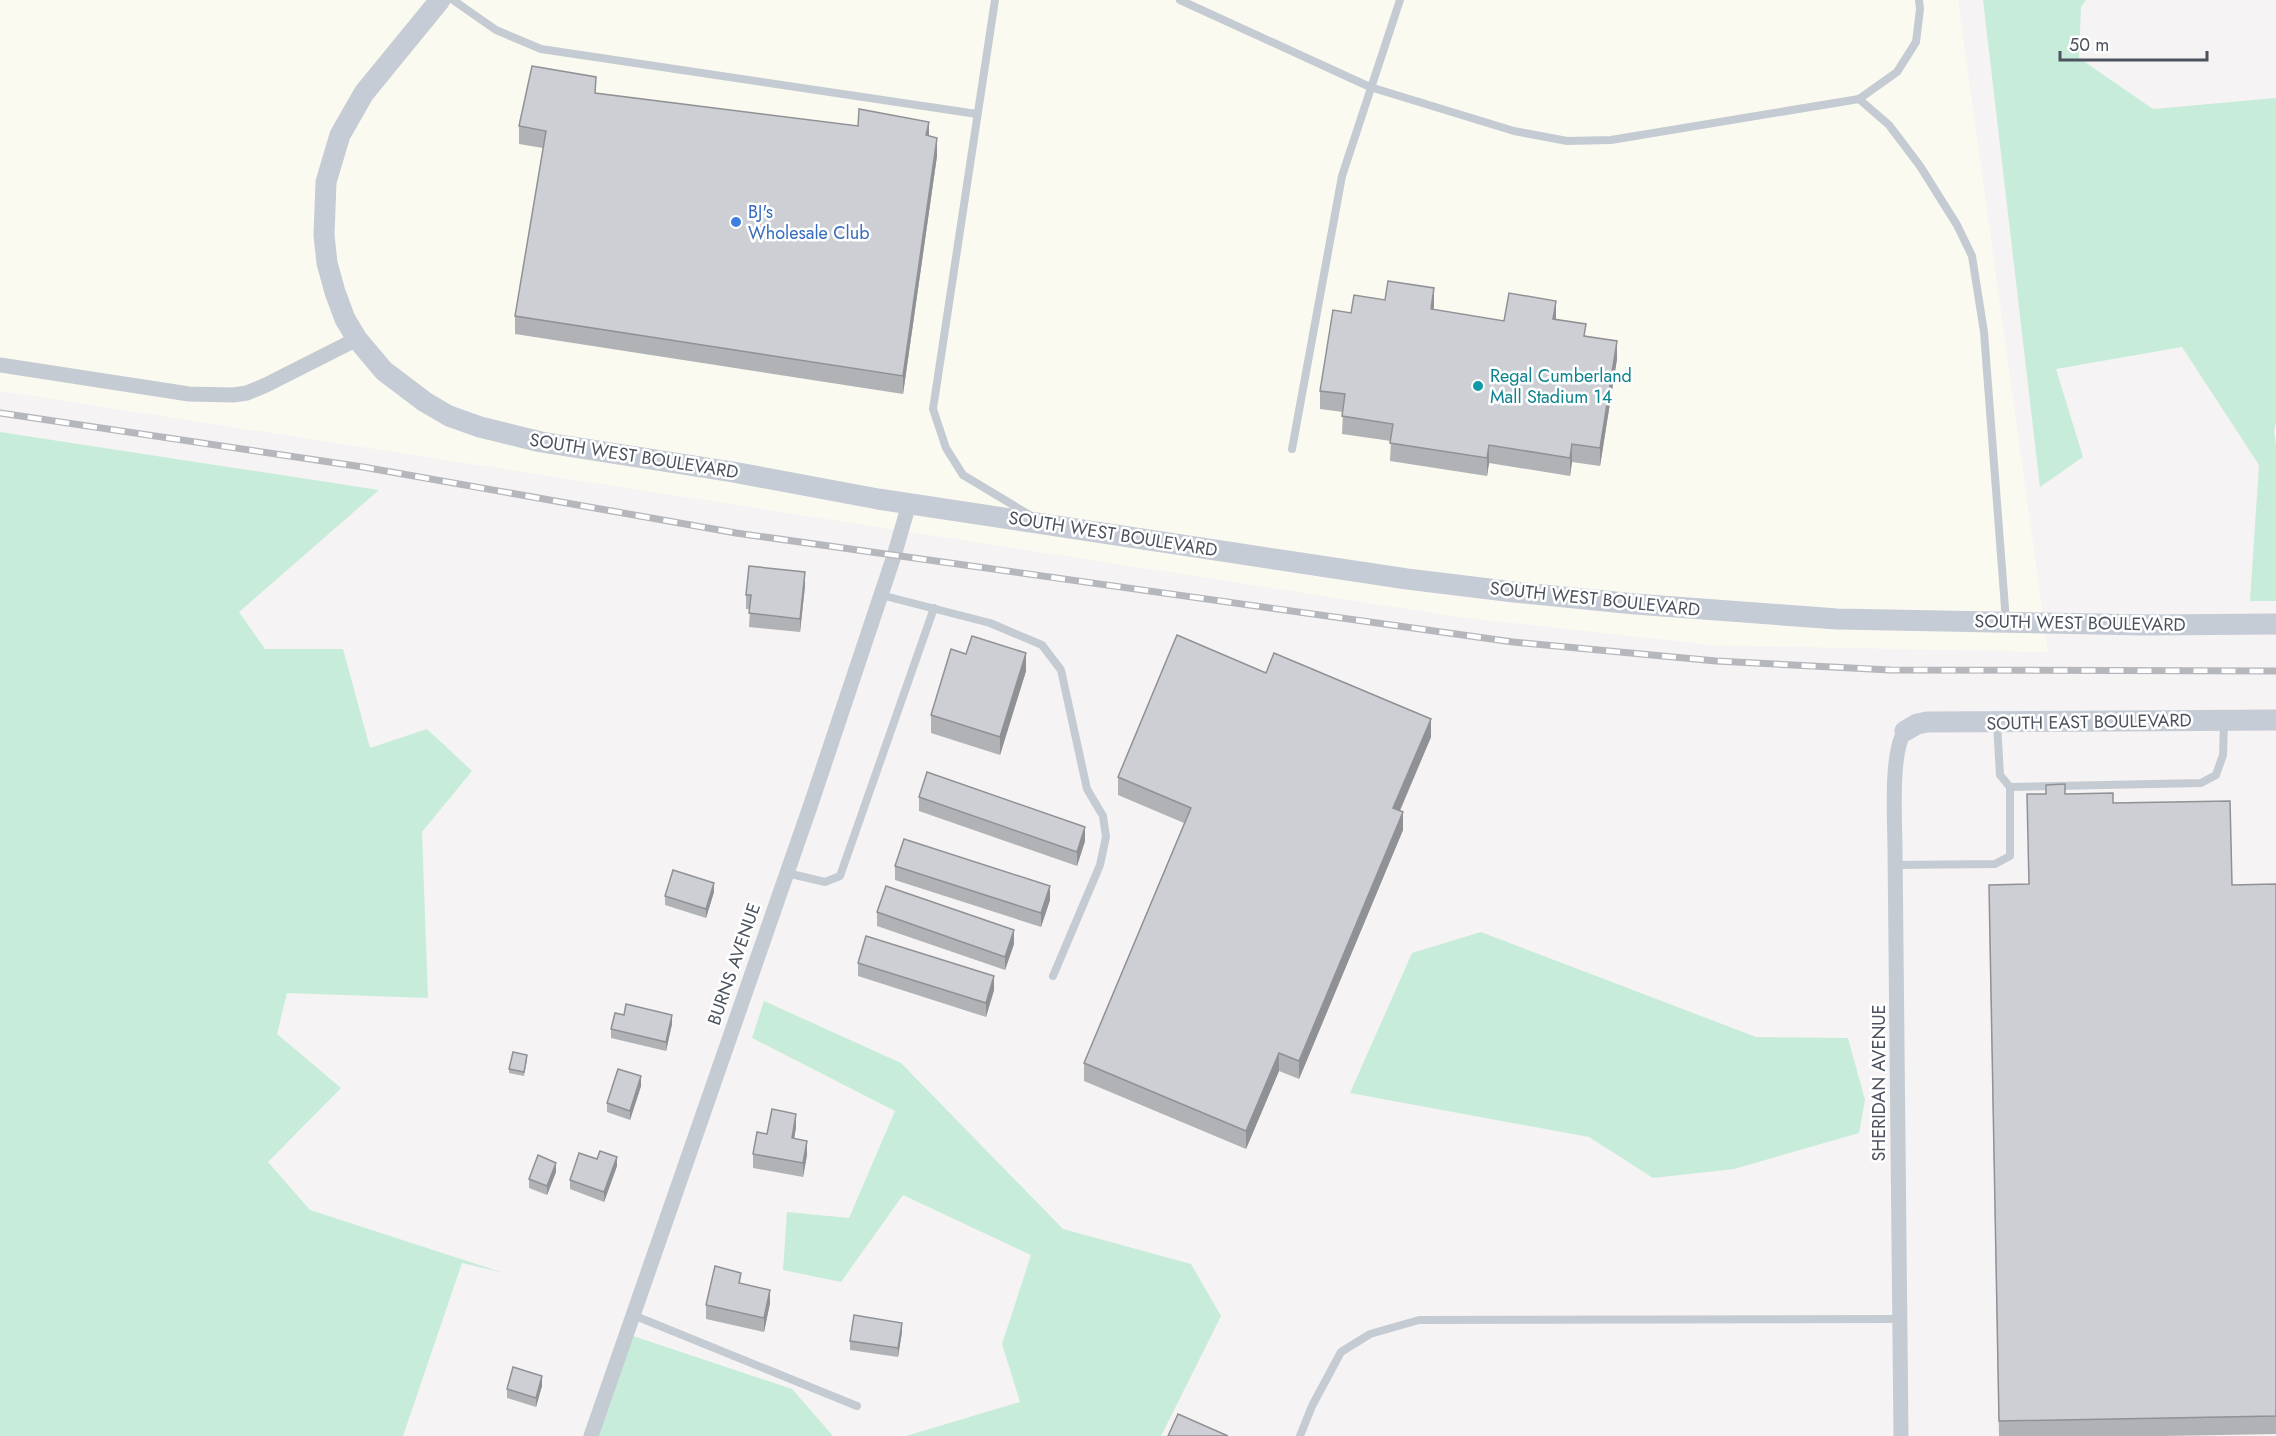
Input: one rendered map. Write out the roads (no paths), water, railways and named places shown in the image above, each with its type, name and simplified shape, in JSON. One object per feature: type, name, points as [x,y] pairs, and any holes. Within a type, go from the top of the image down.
[{"type":"street","name":"SOUTH WEST BOULEVARD","points":[[440,0],[364,93],[340,135],[326,182],[324,235],[327,263],[335,292],[345,320],[357,339],[384,370],[425,402],[449,416],[480,427],[541,442],[734,472],[909,504],[1407,579],[1541,595],[1837,619],[2146,625],[2276,624]]},
{"type":"street","points":[[0,364],[189,394],[233,395],[247,393],[266,385],[357,339]]},
{"type":"street","name":"BURNS AVENUE","points":[[591,1436],[787,873],[909,504]]},
{"type":"street","name":"SOUTH EAST BOULEVARD","points":[[1905,731],[1917,724],[1927,722],[2276,720]]},
{"type":"street","name":"SHERIDAN AVENUE","points":[[1901,1436],[1896,761],[1900,738],[1905,731]]},
{"type":"lane","points":[[453,0],[496,30],[541,49],[977,114]]},
{"type":"lane","points":[[995,0],[933,409],[946,448],[963,475],[1043,523]]},
{"type":"lane","points":[[1180,0],[1370,87],[1514,131],[1567,141],[1611,140],[1859,99],[1896,72],[1916,42],[1919,0]]},
{"type":"lane","points":[[1292,450],[1342,176],[1401,0]]},
{"type":"lane","points":[[1859,99],[1889,125],[1920,166],[1957,225],[1972,256],[1984,332],[2006,622]]},
{"type":"lane","points":[[880,595],[990,623],[1042,645],[1061,670],[1087,789],[1103,816],[1106,837],[1100,865],[1053,976]]},
{"type":"lane","points":[[787,873],[825,882],[840,876],[934,608]]},
{"type":"lane","points":[[2010,787],[2201,783],[2216,775],[2223,755],[2224,720]]},
{"type":"lane","points":[[1896,865],[1995,864],[2010,856],[2010,787],[2000,775],[1997,723]]},
{"type":"lane","points":[[633,1315],[857,1406]]},
{"type":"lane","points":[[1300,1436],[1312,1406],[1341,1352],[1370,1334],[1419,1320],[1900,1319]]},
{"type":"railway","points":[[0,413],[363,467],[736,533],[1513,642],[1716,661],[1890,670],[2276,671]]},
{"type":"place","name":"BJ's Wholesale Club","points":[[736,222]]},
{"type":"place","name":"Regal Cumberland Mall Stadium 14","points":[[1478,386]]}]
